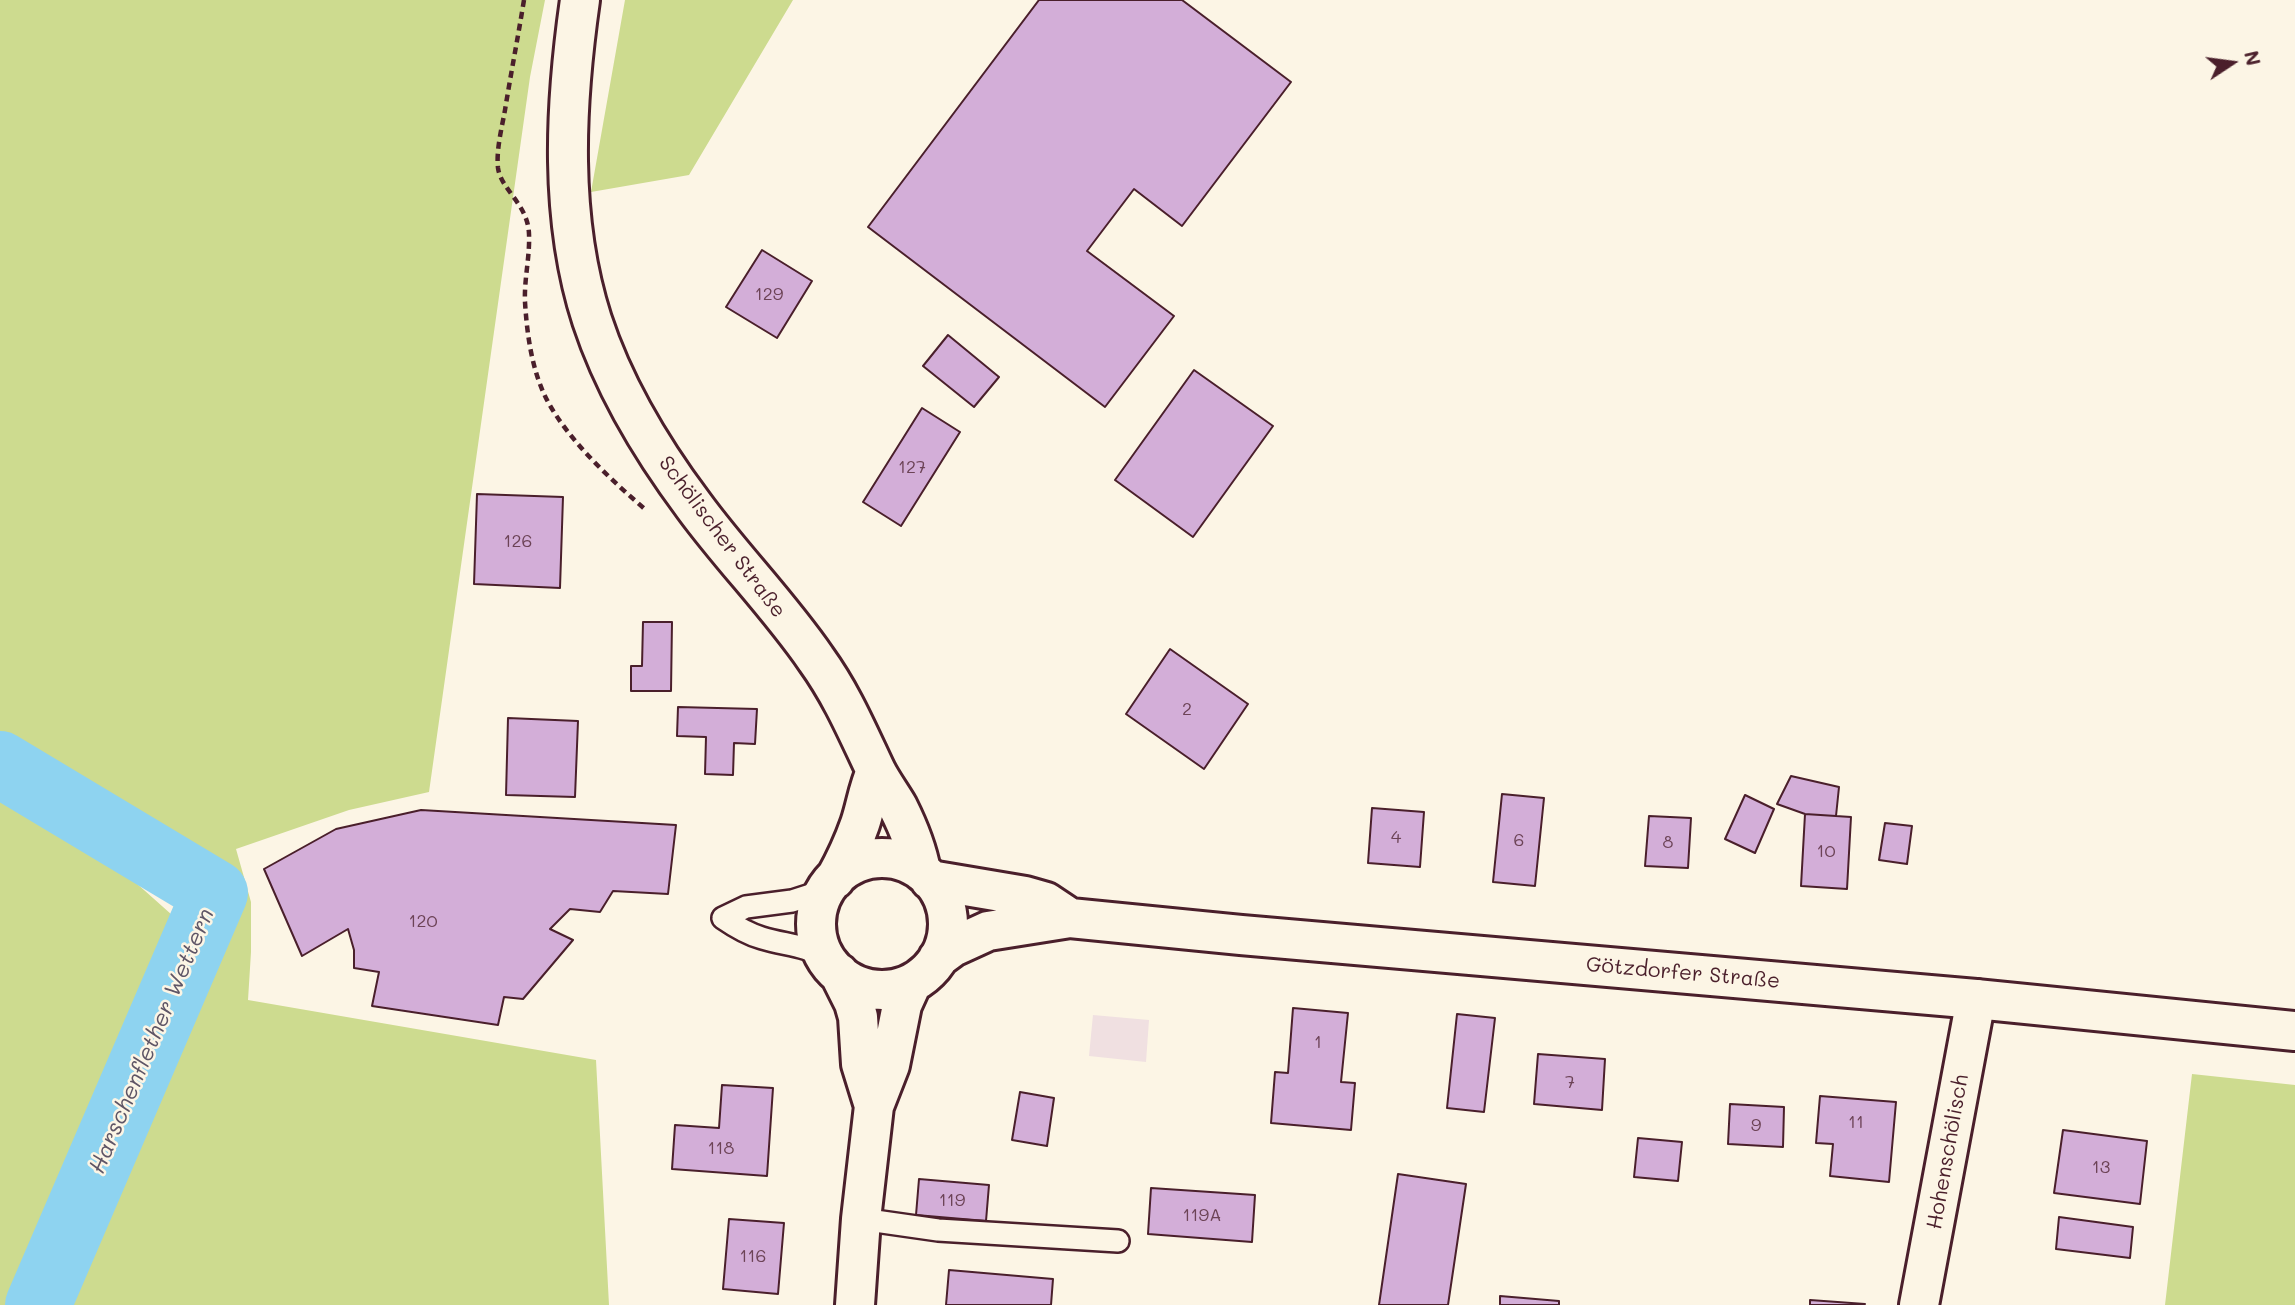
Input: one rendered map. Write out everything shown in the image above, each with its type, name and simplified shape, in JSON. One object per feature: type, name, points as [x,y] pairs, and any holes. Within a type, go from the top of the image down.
[{"type":"street","name":"Schölischer Straße","points":[[580,0],[574,45],[568,160],[574,234],[592,320],[620,385],[663,462],[694,507],[816,658],[859,730],[876,771],[898,807],[926,875]]},
{"type":"street","points":[[874,1106],[861,1064],[858,1017],[854,1003],[817,937],[816,923],[820,903],[850,852],[876,771]]},
{"type":"street","points":[[830,884],[854,865],[876,858],[900,861],[926,875],[943,900],[948,915],[948,930],[900,1012],[890,1065],[874,1106],[861,1219],[855,1305]]},
{"type":"street","name":"Götzdorfer Straße","points":[[926,875],[1046,902],[1070,918]]},
{"type":"street","name":"Götzdorfer Straße","points":[[925,971],[953,947],[988,931],[1070,918],[1976,999],[2295,1031]]},
{"type":"street","points":[[832,965],[856,985],[876,990],[898,988],[925,971]]},
{"type":"street","name":"Hohenschölisch","points":[[1919,1305],[1976,999]]},
{"type":"lane","points":[[830,884],[792,901],[746,907],[723,918],[743,931],[765,939],[803,946],[832,965]]},
{"type":"lane","points":[[861,1219],[938,1230],[1118,1241]]},
{"type":"shaded area","points":[[1093,1015],[1149,1020],[1146,1062],[1089,1056]]},
{"type":"green space","points":[[0,0],[545,0],[530,77],[429,792],[349,810],[236,849],[251,902],[248,1000],[596,1060],[609,1305],[62,1305],[220,943],[217,915],[184,867],[0,750]]},
{"type":"green space","points":[[625,0],[793,0],[689,175],[591,192]]},
{"type":"green space","points":[[0,788],[52,808],[181,923],[175,959],[23,1305],[0,1305]]},
{"type":"green space","points":[[2192,1074],[2295,1085],[2295,1305],[2165,1305]]},
{"type":"building","points":[[1039,0],[1182,0],[1291,82],[1182,226],[1134,189],[1087,251],[1174,316],[1105,407],[868,227]]},
{"type":"building","points":[[762,250],[812,281],[777,338],[726,307]]},
{"type":"building","points":[[948,335],[999,377],[974,407],[923,366]]},
{"type":"building","points":[[1194,370],[1273,426],[1193,537],[1115,480]]},
{"type":"building","points":[[922,408],[960,432],[901,526],[863,502]]},
{"type":"building","points":[[477,494],[563,497],[560,588],[474,584]]},
{"type":"building","points":[[643,622],[672,622],[671,691],[631,691],[631,666],[642,666]]},
{"type":"building","points":[[1170,649],[1248,704],[1204,769],[1126,714]]},
{"type":"building","points":[[678,707],[757,709],[755,744],[734,743],[733,775],[705,774],[706,737],[677,736]]},
{"type":"building","points":[[508,718],[578,721],[575,797],[506,795]]},
{"type":"building","points":[[1791,776],[1839,787],[1836,816],[1805,814],[1777,804]]},
{"type":"building","points":[[1502,794],[1544,798],[1535,886],[1493,882]]},
{"type":"building","points":[[1745,795],[1774,809],[1755,853],[1725,839]]},
{"type":"building","points":[[1372,808],[1424,812],[1420,867],[1368,863]]},
{"type":"building","points":[[421,810],[676,825],[668,894],[613,891],[600,912],[570,909],[550,929],[573,940],[523,999],[504,997],[498,1025],[372,1006],[379,972],[354,968],[354,950],[348,929],[302,956],[264,869],[336,829]]},
{"type":"building","points":[[1805,814],[1851,817],[1847,889],[1801,886]]},
{"type":"building","points":[[1649,816],[1691,818],[1688,868],[1645,866]]},
{"type":"building","points":[[1885,823],[1912,826],[1907,864],[1879,860]]},
{"type":"building","points":[[1293,1008],[1348,1013],[1341,1082],[1355,1083],[1351,1130],[1271,1123],[1275,1072],[1288,1073]]},
{"type":"building","points":[[1457,1014],[1495,1018],[1484,1112],[1447,1108]]},
{"type":"building","points":[[1538,1054],[1605,1059],[1602,1110],[1534,1104]]},
{"type":"building","points":[[722,1085],[773,1088],[767,1176],[672,1169],[675,1125],[719,1128]]},
{"type":"building","points":[[1020,1092],[1054,1098],[1047,1146],[1012,1140]]},
{"type":"building","points":[[1820,1096],[1896,1102],[1889,1182],[1830,1176],[1833,1144],[1816,1143]]},
{"type":"building","points":[[1730,1104],[1784,1107],[1783,1147],[1728,1144]]},
{"type":"building","points":[[2063,1130],[2147,1141],[2140,1204],[2054,1193]]},
{"type":"building","points":[[1638,1138],[1682,1142],[1678,1181],[1634,1177]]},
{"type":"building","points":[[1398,1174],[1466,1184],[1448,1305],[1379,1305]]},
{"type":"building","points":[[919,1179],[989,1185],[986,1221],[916,1215]]},
{"type":"building","points":[[1151,1188],[1255,1195],[1252,1242],[1148,1234]]},
{"type":"building","points":[[2059,1217],[2133,1227],[2130,1258],[2056,1249]]},
{"type":"building","points":[[729,1219],[784,1223],[778,1294],[723,1289]]},
{"type":"building","points":[[949,1270],[1053,1279],[1051,1305],[946,1305]]},
{"type":"building","points":[[1500,1296],[1559,1301],[1559,1305],[1500,1305]]},
{"type":"building","points":[[1810,1300],[1865,1304],[1810,1305]]},
{"type":"waterway","name":"Harschenflether Wettern","points":[[0,764],[215,893],[38,1305]]}]
